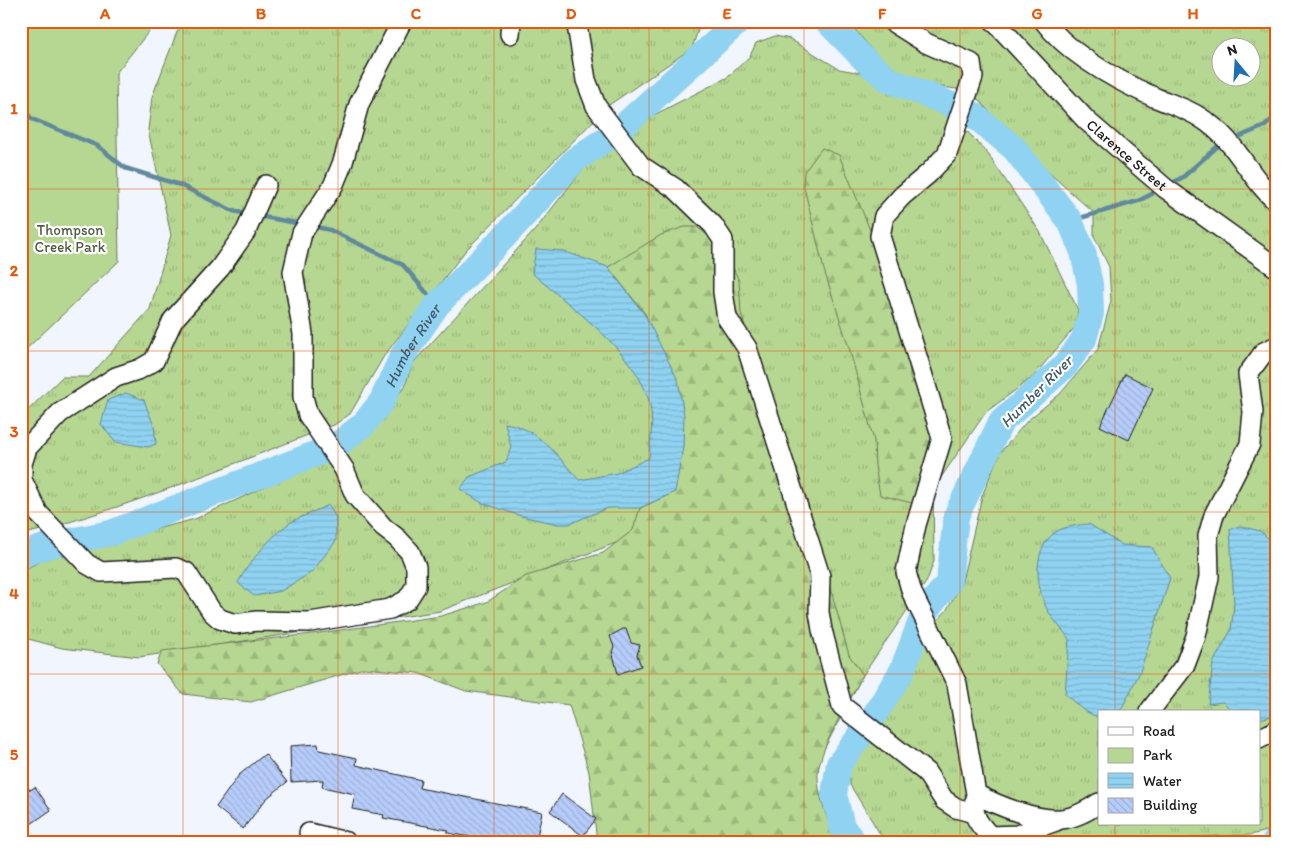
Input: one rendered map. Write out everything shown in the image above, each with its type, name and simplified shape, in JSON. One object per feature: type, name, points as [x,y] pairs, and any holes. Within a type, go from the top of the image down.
[{"type":"street","points":[[266,185],[246,231],[220,268],[173,320],[154,361],[140,369],[116,377],[79,399],[60,413],[27,448],[22,464],[22,480],[38,513],[87,564],[101,572],[176,568],[186,572],[212,612],[220,619],[235,624],[258,621],[310,622],[390,609],[407,600],[416,586],[416,567],[410,552],[384,528],[355,495],[344,469],[308,415],[303,397],[303,334],[293,272],[302,233],[333,186],[343,162],[359,104],[402,21]]},
{"type":"street","points":[[574,21],[577,25],[586,80],[596,106],[641,166],[676,189],[714,226],[722,240],[727,318],[747,348],[820,576],[822,630],[842,706],[926,772],[944,800],[956,808],[974,813]]},
{"type":"street","points":[[891,21],[942,51],[971,64],[973,77],[947,154],[928,174],[902,196],[884,216],[880,236],[942,438],[916,525],[906,572],[912,593],[957,684],[976,794],[974,813],[979,825],[990,836],[1017,835],[1082,814],[1098,804]]},
{"type":"street","name":"Clarence Street","points":[[994,21],[1086,121],[1165,188],[1277,268]]},
{"type":"street","points":[[1044,21],[1079,53],[1108,74],[1201,117],[1226,137],[1243,158],[1255,178],[1277,202]]},
{"type":"street","points":[[1151,710],[1185,665],[1196,636],[1209,577],[1208,536],[1214,515],[1250,444],[1253,412],[1248,374],[1264,352],[1277,346]]},
{"type":"street","points":[[1260,738],[1277,730]]},
{"type":"street","points":[[976,794],[992,803],[1038,817],[1082,814]]},
{"type":"street","points":[[309,833],[346,842]]},
{"type":"green space","name":"Thompson Creek Park","points":[[21,21],[157,21],[116,73],[119,261],[21,354]]},
{"type":"green space","points":[[186,21],[701,21],[692,48],[609,105],[466,250],[384,356],[350,414],[334,425],[179,485],[101,512],[21,535],[21,417],[62,377],[89,377],[150,309],[171,235],[148,130],[152,97],[177,32]]},
{"type":"green space","points":[[841,21],[1277,21],[1277,829],[1250,835],[1193,837],[1177,842],[885,842],[850,785],[848,753],[916,643],[946,611],[961,585],[982,496],[999,454],[1028,420],[1060,394],[1098,349],[1111,301],[1109,267],[1094,236],[1094,213],[1019,146],[979,100],[964,90],[912,83],[881,60],[850,24]]},
{"type":"green space","points":[[775,36],[790,39],[839,69],[873,75],[900,95],[953,116],[988,154],[1040,232],[1078,310],[1075,327],[1033,377],[986,412],[933,489],[934,561],[927,581],[863,675],[820,757],[817,778],[675,520],[440,611],[139,657],[62,648],[21,637],[21,571],[49,557],[195,519],[323,460],[374,427],[405,386],[412,364],[535,230],[590,160],[646,119],[728,77],[750,56],[756,43]]},
{"type":"green space","points":[[822,148],[839,155],[875,242],[910,343],[910,378],[925,399],[937,438],[932,508],[880,495],[875,466],[874,441],[850,351],[824,270],[803,183],[804,172]]},
{"type":"green space","points":[[684,227],[697,227],[724,248],[739,281],[741,313],[778,436],[797,469],[849,655],[863,675],[827,742],[819,769],[819,788],[837,842],[597,842],[589,772],[569,705],[466,691],[418,673],[364,668],[251,702],[183,694],[157,664],[162,651],[312,634],[441,616],[487,602],[526,576],[603,553],[633,530],[640,508],[675,492],[646,315],[608,267],[661,235]]},
{"type":"water","points":[[536,249],[563,251],[608,267],[645,315],[678,380],[684,415],[683,447],[675,492],[640,508],[608,508],[569,524],[558,524],[521,516],[482,503],[460,489],[469,477],[506,462],[511,447],[505,423],[517,426],[537,437],[555,453],[579,480],[617,473],[649,458],[652,429],[651,412],[646,392],[635,372],[621,353],[604,335],[532,273]]},
{"type":"water","points":[[126,393],[144,400],[154,426],[156,444],[148,447],[115,442],[101,424],[108,400]]},
{"type":"water","points":[[329,505],[336,518],[336,541],[312,572],[281,591],[254,596],[238,583],[255,558],[278,532],[293,521]]},
{"type":"water","points":[[1089,524],[1122,545],[1152,547],[1170,578],[1140,672],[1121,710],[1098,710],[1098,718],[1083,710],[1065,694],[1069,639],[1048,611],[1038,579],[1040,556],[1050,537],[1059,530]]},
{"type":"water","points":[[1240,526],[1260,531],[1277,546],[1277,715],[1260,719],[1260,710],[1231,710],[1223,702],[1208,704],[1213,663],[1231,630],[1234,605],[1230,529]]},
{"type":"building","points":[[1125,374],[1153,388],[1129,440],[1100,426]]},
{"type":"building","points":[[626,629],[631,643],[640,645],[637,655],[641,666],[618,674],[612,651],[614,647],[610,636]]},
{"type":"building","points":[[318,744],[319,750],[357,758],[356,765],[421,780],[419,788],[542,812],[536,842],[497,842],[448,833],[448,830],[383,818],[384,815],[352,809],[355,794],[322,787],[323,780],[291,782],[290,746]]},
{"type":"building","points":[[265,754],[287,782],[266,799],[243,829],[216,807],[239,775]]},
{"type":"building","points":[[21,779],[30,790],[35,787],[51,810],[21,831]]},
{"type":"building","points":[[562,794],[596,819],[583,836],[550,811]]},
{"type":"waterway","name":"Humber River","points":[[21,555],[50,545],[111,533],[336,446],[364,424],[382,401],[403,355],[437,305],[503,238],[575,160],[619,130],[739,21]]},
{"type":"waterway","name":"Humber River","points":[[827,21],[865,60],[889,80],[970,112],[1015,149],[1070,221],[1083,252],[1090,284],[1091,313],[1084,339],[1065,366],[1001,422],[956,516],[949,582],[924,613],[902,671],[869,724],[839,764],[834,794],[842,827],[854,842]]},
{"type":"waterway","points":[[21,107],[32,119],[98,146],[125,168],[180,185],[233,211],[248,214]]},
{"type":"waterway","points":[[1241,136],[1265,126],[1277,115]]},
{"type":"waterway","points":[[1176,181],[1218,146]]},
{"type":"waterway","points":[[1070,221],[1138,201],[1152,194]]},
{"type":"waterway","points":[[258,216],[302,224]]},
{"type":"waterway","points":[[312,226],[330,230],[403,265],[437,305]]}]
